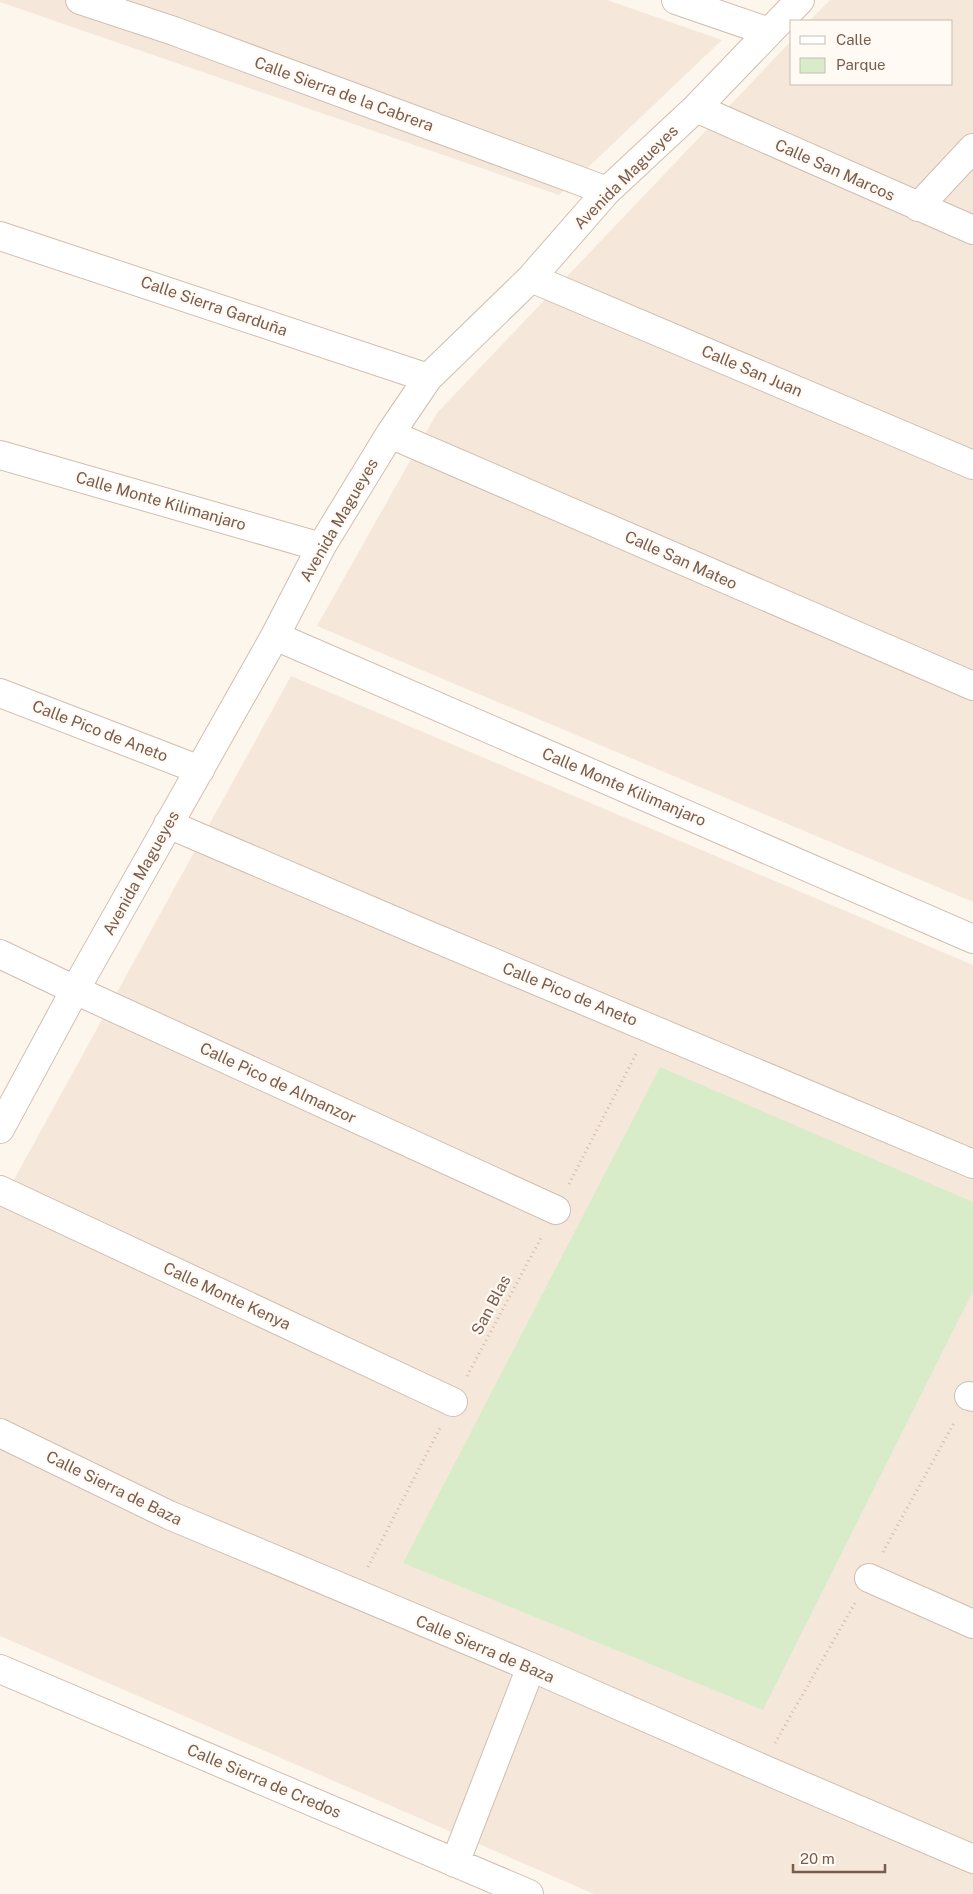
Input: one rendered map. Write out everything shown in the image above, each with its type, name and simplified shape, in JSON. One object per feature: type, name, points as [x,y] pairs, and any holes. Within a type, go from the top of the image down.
[{"type":"street","name":"Calle Sierra de la Cabrera","points":[[80,0],[174,31],[607,191]]},
{"type":"street","points":[[676,0],[769,32]]},
{"type":"street","name":"Avenida Magueyes","points":[[0,1129],[75,990],[275,636],[321,547],[390,434],[428,378],[531,278],[607,191],[696,108],[800,0]]},
{"type":"street","name":"Calle San Marcos","points":[[696,108],[973,230]]},
{"type":"street","points":[[918,207],[973,148]]},
{"type":"street","name":"Calle Sierra Garduña","points":[[0,236],[428,378]]},
{"type":"street","name":"Calle San Juan","points":[[531,278],[973,465]]},
{"type":"street","name":"Calle San Mateo","points":[[390,434],[973,686]]},
{"type":"street","name":"Calle Monte Kilimanjaro","points":[[0,455],[321,547]]},
{"type":"street","name":"Calle Monte Kilimanjaro","points":[[275,636],[973,939]]},
{"type":"street","name":"Calle Pico de Aneto","points":[[0,693],[200,770]]},
{"type":"street","name":"Calle Pico de Aneto","points":[[168,824],[973,1164]]},
{"type":"street","name":"Calle Pico de Almanzor","points":[[0,954],[556,1210]]},
{"type":"street","name":"Calle Monte Kenya","points":[[0,1190],[453,1402]]},
{"type":"street","name":"Calle Sierra de Baza","points":[[0,1433],[169,1515],[531,1667],[973,1858]]},
{"type":"street","points":[[870,1578],[973,1624]]},
{"type":"street","points":[[456,1863],[531,1667]]},
{"type":"street","name":"Calle Sierra de Credos","points":[[0,1668],[529,1894]]},
{"type":"path","name":"San Blas","points":[[354,1594],[650,1027]]},
{"type":"shaded area","points":[[0,0],[607,0],[722,40],[559,195],[0,2]]},
{"type":"shaded area","points":[[830,0],[973,0],[973,902],[317,626],[437,413],[790,42],[790,85],[953,85],[953,20],[810,20]]},
{"type":"shaded area","points":[[291,676],[973,965],[973,1894],[594,1894],[0,1636],[0,1205]]},
{"type":"green space","points":[[660,1067],[973,1202],[973,1291],[763,1710],[403,1563]]}]
